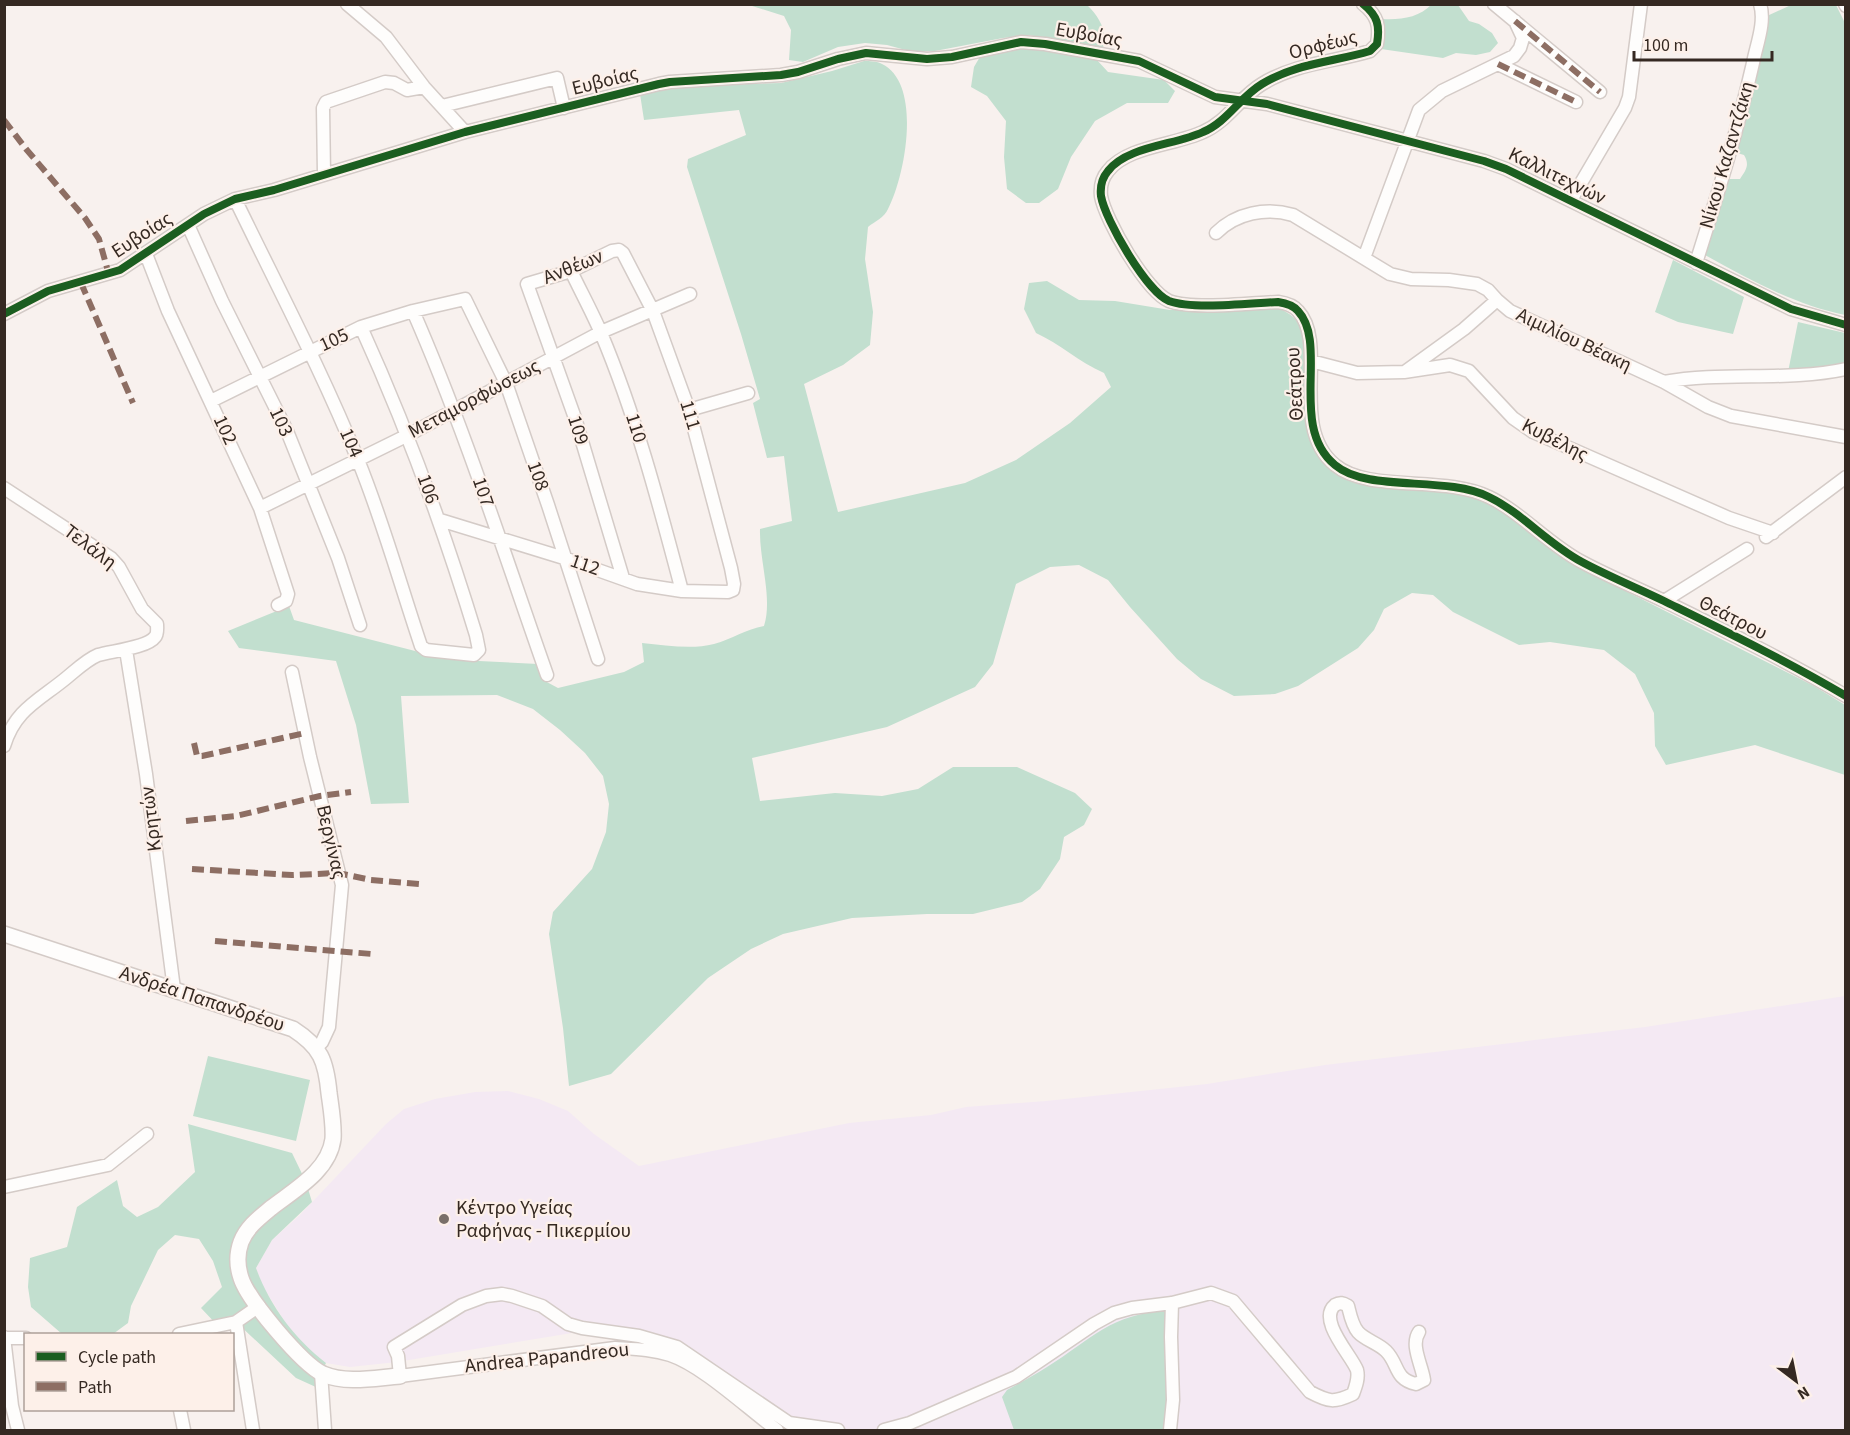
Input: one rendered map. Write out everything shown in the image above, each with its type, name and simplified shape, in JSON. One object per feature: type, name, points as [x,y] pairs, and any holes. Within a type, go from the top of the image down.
[{"type":"main road","name":"Ανδρέα Παπανδρέου","points":[[4,934],[293,1029],[316,1047]]},
{"type":"main road","points":[[316,1047],[326,1069],[333,1132],[331,1149],[327,1158],[306,1182],[256,1220],[242,1240],[238,1262],[240,1277],[248,1293],[291,1348],[321,1373],[350,1380],[400,1376]]},
{"type":"street","points":[[347,4],[386,37],[424,87],[465,132]]},
{"type":"street","name":"Ορφέως","points":[[1239,102],[1261,84],[1287,71],[1370,51],[1377,44],[1378,21],[1374,13],[1363,4]]},
{"type":"street","points":[[1494,4],[1600,92]]},
{"type":"street","points":[[1570,200],[1625,108],[1629,97],[1641,4]]},
{"type":"street","name":"Νίκου Καζαντζάκη","points":[[1696,263],[1737,130],[1759,33],[1761,7]]},
{"type":"street","points":[[1364,258],[1419,110],[1442,91],[1514,56],[1523,38],[1515,21]]},
{"type":"street","name":"Ευβοίας","points":[[4,314],[48,291],[120,270],[188,225],[236,199],[274,190],[465,132],[670,82],[781,75],[866,53],[927,59],[952,57],[1021,42],[1105,53],[1138,61],[1215,97],[1239,102]]},
{"type":"street","points":[[1498,64],[1576,102]]},
{"type":"street","points":[[442,106],[557,78],[564,108]]},
{"type":"street","points":[[324,174],[323,108],[326,102],[385,81],[407,90],[424,87]]},
{"type":"street","name":"Καλλιτεχνών","points":[[1239,102],[1267,104],[1495,165],[1791,309],[1845,325]]},
{"type":"street","name":"Θεάτρου","points":[[1239,102],[1209,130],[1193,137],[1133,154],[1117,162],[1107,171],[1101,183],[1101,196],[1106,210],[1131,260],[1157,292],[1167,300],[1193,304],[1278,302],[1288,304],[1298,310],[1309,334],[1311,416],[1317,442],[1334,465],[1361,478],[1465,488],[1488,497],[1508,508],[1565,552],[1817,678],[1845,696]]},
{"type":"street","name":"104","points":[[236,199],[310,351],[358,459],[394,560],[421,646],[426,650],[474,655]]},
{"type":"street","name":"Αιμιλίου Βέακη","points":[[1216,233],[1225,224],[1238,217],[1280,211],[1293,216],[1390,274],[1411,279],[1449,280],[1477,284],[1488,290],[1510,311],[1525,319],[1664,382],[1708,407],[1731,416],[1845,437]]},
{"type":"street","name":"103","points":[[188,225],[286,431],[338,558],[360,625]]},
{"type":"street","name":"Ανθέων","points":[[527,284],[571,272],[619,249]]},
{"type":"street","name":"111","points":[[619,249],[653,311],[689,410],[731,568],[733,590]]},
{"type":"street","name":"102","points":[[146,254],[168,311],[260,508],[288,594],[286,601],[278,605]]},
{"type":"street","name":"110","points":[[571,272],[601,332],[626,396],[682,591]]},
{"type":"street","name":"109","points":[[527,284],[592,472],[623,578]]},
{"type":"street","name":"Μεταμορφώσεως","points":[[260,508],[408,435],[601,332],[690,294]]},
{"type":"street","name":"105","points":[[211,401],[361,327],[413,311],[465,299]]},
{"type":"street","name":"108","points":[[465,299],[506,383],[598,659]]},
{"type":"street","points":[[1404,372],[1464,329],[1497,300]]},
{"type":"street","name":"107","points":[[413,311],[435,360],[481,483],[547,675]]},
{"type":"street","name":"106","points":[[361,327],[408,435],[440,520],[476,635],[479,650],[474,655]]},
{"type":"street","name":"Κυβέλης","points":[[1311,361],[1357,373],[1404,372],[1450,365],[1461,367],[1469,371],[1513,418],[1533,432],[1769,536],[1845,477]]},
{"type":"street","points":[[1664,382],[1696,377],[1819,375],[1845,369]]},
{"type":"street","points":[[689,410],[748,393]]},
{"type":"street","name":"Τελάλη","points":[[4,488],[111,558],[119,567],[142,609],[157,624],[157,635],[154,639],[126,650]]},
{"type":"street","name":"112","points":[[440,520],[564,558],[637,584],[682,591],[728,592],[733,590]]},
{"type":"street","points":[[1664,601],[1747,549]]},
{"type":"street","points":[[4,746],[8,732],[34,700],[97,656],[126,650]]},
{"type":"street","name":"Κρητών","points":[[126,650],[146,774],[174,989]]},
{"type":"street","name":"Βεργίνας","points":[[292,672],[310,757],[342,885],[329,1027],[322,1042],[316,1047]]},
{"type":"street","points":[[4,1188],[108,1165],[147,1134]]},
{"type":"street","points":[[884,1431],[910,1423],[1016,1377],[1114,1313],[1132,1308],[1172,1303],[1211,1293],[1233,1301],[1310,1392],[1325,1400],[1338,1401],[1353,1394],[1358,1382],[1357,1370],[1335,1336],[1331,1310],[1336,1304],[1342,1303],[1348,1306],[1358,1332],[1386,1351],[1406,1382],[1416,1384],[1424,1380],[1416,1349],[1415,1338],[1419,1332]]},
{"type":"street","points":[[400,1376],[398,1356],[394,1347],[462,1305],[486,1296],[502,1294],[542,1306],[568,1324],[639,1336],[677,1347],[789,1423],[838,1431]]},
{"type":"street","points":[[1170,1431],[1173,1400],[1172,1303]]},
{"type":"street","points":[[187,1333],[236,1322],[259,1306]]},
{"type":"street","points":[[236,1322],[253,1431]]},
{"type":"street","points":[[18,1431],[12,1406],[5,1338],[24,1338]]},
{"type":"street","name":"Andrea Papandreou","points":[[400,1376],[615,1348],[647,1349],[672,1356],[693,1366],[777,1431]]},
{"type":"street","points":[[321,1373],[325,1431]]},
{"type":"street","points":[[180,1411],[184,1431]]},
{"type":"shaded area","points":[[1845,996],[1845,1430],[795,1430],[637,1338],[572,1333],[397,1362],[350,1367],[326,1363],[308,1349],[287,1325],[263,1287],[256,1268],[272,1240],[300,1215],[386,1124],[404,1109],[435,1099],[475,1092],[508,1091],[539,1099],[568,1111],[594,1134],[639,1166],[849,1123],[931,1115],[966,1107],[1207,1084],[1325,1065],[1645,1027]]},
{"type":"green space","points":[[1432,4],[1458,5],[1469,21],[1479,24],[1492,33],[1498,43],[1490,52],[1476,55],[1456,53],[1443,58],[1381,49],[1382,19],[1409,17],[1427,9]]},
{"type":"green space","points":[[749,5],[1087,5],[1101,25],[1104,42],[1103,48],[1028,35],[935,51],[913,52],[887,45],[865,43],[838,47],[803,62],[789,60],[791,30],[784,16]]},
{"type":"green space","points":[[1791,5],[1836,5],[1846,25],[1845,315],[1826,311],[1791,298],[1705,255],[1708,237],[1728,179],[1740,179],[1746,167],[1747,162],[1744,155],[1737,153],[1767,16]]},
{"type":"green space","points":[[1020,47],[1096,59],[1108,72],[1164,80],[1175,91],[1168,103],[1127,103],[1095,121],[1071,157],[1058,189],[1039,203],[1026,203],[1007,189],[1004,157],[1006,121],[987,96],[971,87],[974,67],[981,55]]},
{"type":"green space","points":[[864,61],[880,63],[895,75],[903,91],[907,132],[900,176],[888,209],[868,227],[865,259],[873,312],[870,345],[843,365],[804,384],[838,512],[965,483],[1016,460],[1070,423],[1111,387],[1104,373],[1036,333],[1024,309],[1029,283],[1047,281],[1079,300],[1115,301],[1170,310],[1278,308],[1294,318],[1305,335],[1307,413],[1311,444],[1329,469],[1360,484],[1463,492],[1504,511],[1576,566],[1814,686],[1845,705],[1845,775],[1755,745],[1666,765],[1655,746],[1654,713],[1635,674],[1604,650],[1550,642],[1519,645],[1453,612],[1433,595],[1412,593],[1384,609],[1374,630],[1358,648],[1298,686],[1275,694],[1234,696],[1201,679],[1177,659],[1108,580],[1079,565],[1050,567],[1016,584],[993,664],[975,687],[887,727],[752,758],[760,801],[835,793],[882,796],[918,789],[953,767],[1017,767],[1075,793],[1092,809],[1084,825],[1064,837],[1060,859],[1040,889],[1022,902],[973,914],[852,918],[783,934],[751,949],[708,978],[611,1074],[569,1086],[549,934],[553,912],[592,869],[606,832],[609,804],[603,776],[585,753],[533,709],[497,695],[401,696],[409,803],[371,804],[356,725],[336,661],[239,648],[228,631],[289,606],[294,620],[419,652],[479,661],[538,664],[543,680],[558,688],[624,672],[644,662],[642,643],[678,647],[705,646],[764,626],[767,603],[760,529],[792,521],[784,456],[767,458],[753,403],[760,399],[687,167],[688,159],[746,135],[739,110],[644,120],[640,94],[686,86],[781,83]]},
{"type":"green space","points":[[1673,260],[1744,297],[1733,334],[1678,322],[1655,312]]},
{"type":"green space","points":[[1798,322],[1845,333],[1845,363],[1833,367],[1788,372]]},
{"type":"green space","points":[[208,1056],[310,1080],[296,1141],[193,1116]]},
{"type":"green space","points":[[188,1124],[292,1153],[306,1182],[312,1202],[272,1240],[256,1268],[268,1295],[284,1320],[293,1332],[326,1363],[318,1388],[296,1378],[236,1322],[218,1326],[201,1308],[222,1287],[213,1261],[199,1239],[175,1235],[158,1250],[131,1306],[128,1323],[114,1333],[61,1333],[31,1307],[28,1287],[30,1258],[67,1247],[77,1207],[117,1180],[123,1206],[137,1217],[158,1207],[195,1172]]},
{"type":"green space","points":[[1168,1311],[1170,1390],[1167,1430],[1014,1430],[1002,1397],[1007,1390],[1117,1322],[1148,1313]]},
{"type":"marked path","points":[[1515,21],[1600,92]]},
{"type":"marked path","points":[[1498,64],[1576,102]]},
{"type":"marked path","points":[[4,120],[85,218],[99,239],[109,275]]},
{"type":"marked path","points":[[81,283],[133,403]]},
{"type":"marked path","points":[[194,743],[197,756],[202,756],[305,733]]},
{"type":"marked path","points":[[186,821],[236,816],[320,796],[351,792]]},
{"type":"marked path","points":[[192,869],[292,875],[338,873],[371,880],[420,884]]},
{"type":"marked path","points":[[215,941],[372,954]]},
{"type":"cycle path","points":[[1363,4],[1375,17],[1378,27],[1377,44],[1370,51],[1302,67],[1275,77],[1254,89],[1212,128],[1139,151],[1116,163],[1108,171],[1101,189],[1104,207],[1118,237],[1139,270],[1160,295],[1179,304],[1207,306],[1278,302],[1296,309],[1307,326],[1310,344],[1311,408],[1314,430],[1321,449],[1335,465],[1349,474],[1387,482],[1471,490],[1489,497],[1513,511],[1582,562],[1756,647],[1846,696]]},
{"type":"cycle path","points":[[4,314],[48,291],[120,270],[204,214],[235,199],[274,190],[465,132],[670,82],[781,75],[866,53],[927,59],[952,57],[1021,42],[1045,44],[1139,61],[1215,97],[1267,104],[1484,161],[1506,169],[1791,309],[1846,325]]},
{"type":"place","name":"Κέντρο Υγείας Ραφήνας - Πικερμίου","points":[[444,1219]]}]
